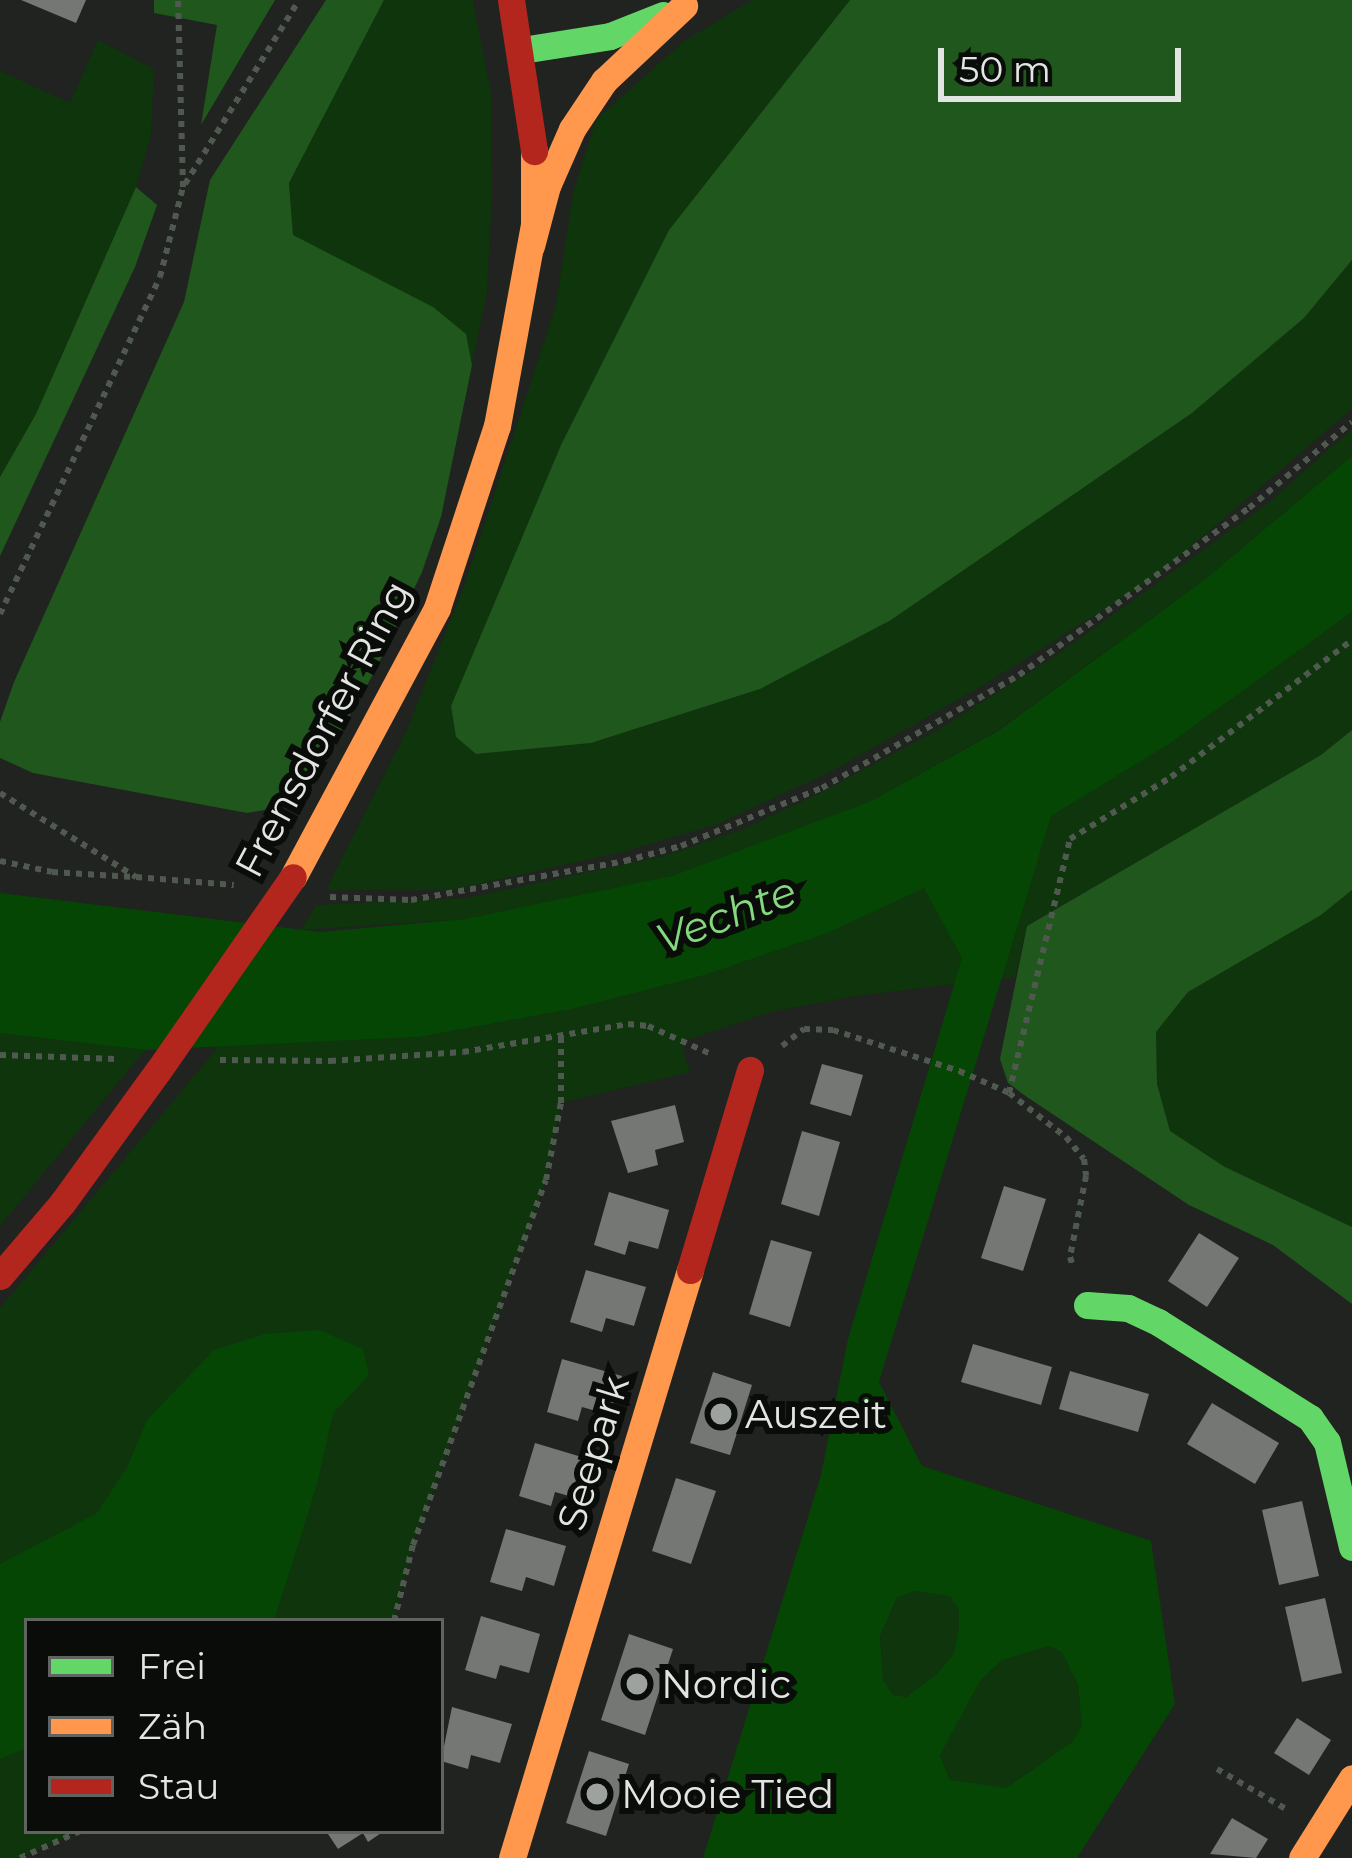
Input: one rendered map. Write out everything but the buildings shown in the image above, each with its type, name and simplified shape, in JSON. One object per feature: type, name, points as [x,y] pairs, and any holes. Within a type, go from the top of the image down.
[{"type":"street","name":"Frensdorfer Ring","points":[[0,1276],[62,1202],[292,877],[437,608],[497,426],[531,246],[534,142],[511,0]]},
{"type":"street","points":[[522,50],[610,36],[690,3]]},
{"type":"street","points":[[531,246],[547,186],[572,129],[604,81],[690,3]]},
{"type":"street","name":"Seepark","points":[[512,1858],[750,1070]]},
{"type":"street","points":[[1087,1305],[1128,1308],[1158,1322],[1310,1418],[1327,1442],[1352,1547]]},
{"type":"street","points":[[1302,1858],[1352,1778]]},
{"type":"path","points":[[0,614],[160,277],[183,187],[178,0]]},
{"type":"path","points":[[183,187],[299,0]]},
{"type":"path","points":[[325,897],[411,900],[625,861],[681,846],[822,788],[1019,675],[1167,571],[1352,422]]},
{"type":"path","points":[[1009,1094],[1070,838],[1171,777],[1352,640]]},
{"type":"path","points":[[0,793],[136,877]]},
{"type":"path","points":[[0,862],[52,872],[240,886]]},
{"type":"path","points":[[329,1061],[463,1052],[648,1026],[750,1070],[804,1029],[833,1030],[908,1054],[1009,1094],[1066,1137],[1084,1159],[1086,1176],[1070,1257],[1087,1305]]},
{"type":"path","points":[[395,1618],[413,1545],[546,1180],[561,1103],[561,1036]]},
{"type":"path","points":[[1217,1769],[1320,1829]]},
{"type":"path","points":[[20,1858],[73,1834]]},
{"type":"shaded area","points":[[154,0],[275,0],[201,125],[217,25],[154,13]]},
{"type":"shaded area","points":[[326,0],[384,0],[289,183],[293,235],[433,307],[466,334],[472,365],[441,517],[422,572],[375,671],[311,784],[276,808],[247,813],[33,773],[0,758],[0,722],[14,682],[184,302],[210,180]]},
{"type":"shaded area","points":[[384,0],[473,0],[491,94],[492,192],[487,292],[472,365],[466,334],[293,235],[289,183]]},
{"type":"shaded area","points":[[752,0],[850,0],[669,230],[561,445],[451,706],[477,754],[591,743],[760,689],[891,620],[1192,413],[1304,318],[1352,260],[1352,409],[1154,578],[984,685],[834,770],[718,824],[626,851],[451,890],[326,890],[406,732],[463,589],[556,305],[573,192],[596,120],[683,42]]},
{"type":"shaded area","points":[[850,0],[1352,0],[1352,260],[1304,318],[1192,413],[891,620],[760,689],[591,743],[476,754],[456,737],[451,706],[561,445],[669,230]]},
{"type":"shaded area","points":[[98,40],[154,69],[151,135],[136,187],[36,414],[0,477],[0,71],[70,103]]},
{"type":"shaded area","points":[[136,187],[157,205],[135,267],[0,556],[0,477],[36,414]]},
{"type":"shaded area","points":[[1352,429],[1352,456],[1203,581],[998,730],[871,801],[672,876],[563,901],[465,919],[301,930],[316,905],[467,898],[664,856],[743,829],[824,791],[936,731],[1054,657],[1267,504]]},
{"type":"shaded area","points":[[1352,612],[1352,730],[1321,755],[1027,926],[1015,977],[855,996],[771,1012],[681,1042],[690,1072],[561,1103],[546,1180],[413,1545],[395,1618],[275,1618],[317,1485],[333,1414],[369,1375],[147,1420],[127,1467],[97,1513],[0,1564],[0,1308],[219,1046],[419,1037],[572,1009],[701,976],[1169,744]]},
{"type":"shaded area","points":[[1352,730],[1352,890],[1321,915],[1188,992],[1156,1032],[1157,1084],[1170,1131],[1225,1167],[1352,1227],[1352,1304],[1273,1245],[1189,1205],[1027,1097],[1008,1083],[1000,1059],[1027,926],[1321,755]]},
{"type":"shaded area","points":[[1352,890],[1352,1227],[1225,1167],[1170,1131],[1157,1084],[1156,1032],[1188,992],[1321,914]]},
{"type":"shaded area","points":[[0,1033],[145,1050],[0,1226]]},
{"type":"shaded area","points":[[914,1590],[951,1596],[959,1610],[960,1628],[954,1653],[936,1675],[906,1697],[893,1695],[883,1680],[880,1636],[898,1598]]},
{"type":"shaded area","points":[[1049,1646],[1062,1652],[1078,1685],[1082,1726],[1072,1742],[1006,1788],[989,1790],[950,1780],[940,1754],[980,1681],[1002,1660]]},
{"type":"shaded area","points":[[24,1749],[24,1834],[73,1834],[20,1858],[0,1858],[0,1759]]},
{"type":"water","name":"Vechte","points":[[1352,456],[1352,612],[1169,744],[1051,816],[879,1382],[922,1466],[1151,1541],[1175,1704],[1077,1858],[703,1858],[821,1475],[848,1339],[962,958],[924,888],[825,934],[701,976],[572,1009],[419,1037],[145,1050],[0,1033],[0,893],[320,932],[465,919],[672,876],[871,801],[998,731],[1203,581]],"holes":[[[914,1591],[950,1596],[959,1610],[959,1628],[954,1653],[936,1675],[906,1697],[893,1695],[883,1680],[880,1636],[897,1598]],[[1049,1646],[1062,1652],[1078,1685],[1082,1726],[1072,1742],[1006,1788],[950,1780],[940,1755],[980,1681],[1002,1660]]]},
{"type":"water","points":[[319,1330],[363,1349],[369,1375],[333,1414],[317,1485],[275,1618],[24,1618],[24,1749],[0,1759],[0,1564],[97,1513],[127,1467],[147,1420],[214,1350],[265,1334]]},
{"type":"traffic: fast","points":[[522,50],[610,36],[663,15]]},
{"type":"traffic: fast","points":[[1087,1305],[1128,1308],[1158,1322],[1310,1418],[1327,1442],[1352,1547]]},
{"type":"traffic: slow","points":[[531,246],[547,186],[572,129],[604,81],[684,6]]},
{"type":"traffic: slow","points":[[293,877],[437,608],[497,426],[534,224],[534,151]]},
{"type":"traffic: slow","points":[[512,1858],[690,1270]]},
{"type":"traffic: slow","points":[[1302,1858],[1352,1778]]},
{"type":"traffic: jam","points":[[511,0],[534,151]]},
{"type":"traffic: jam","points":[[158,1071],[293,877]]},
{"type":"traffic: jam","points":[[690,1270],[750,1070]]},
{"type":"traffic: jam","points":[[0,1276],[63,1202],[158,1071]]},
{"type":"place","name":"Auszeit","points":[[721,1414]]},
{"type":"place","name":"Nordic","points":[[637,1684]]},
{"type":"place","name":"Mooie Tied","points":[[597,1794]]}]
